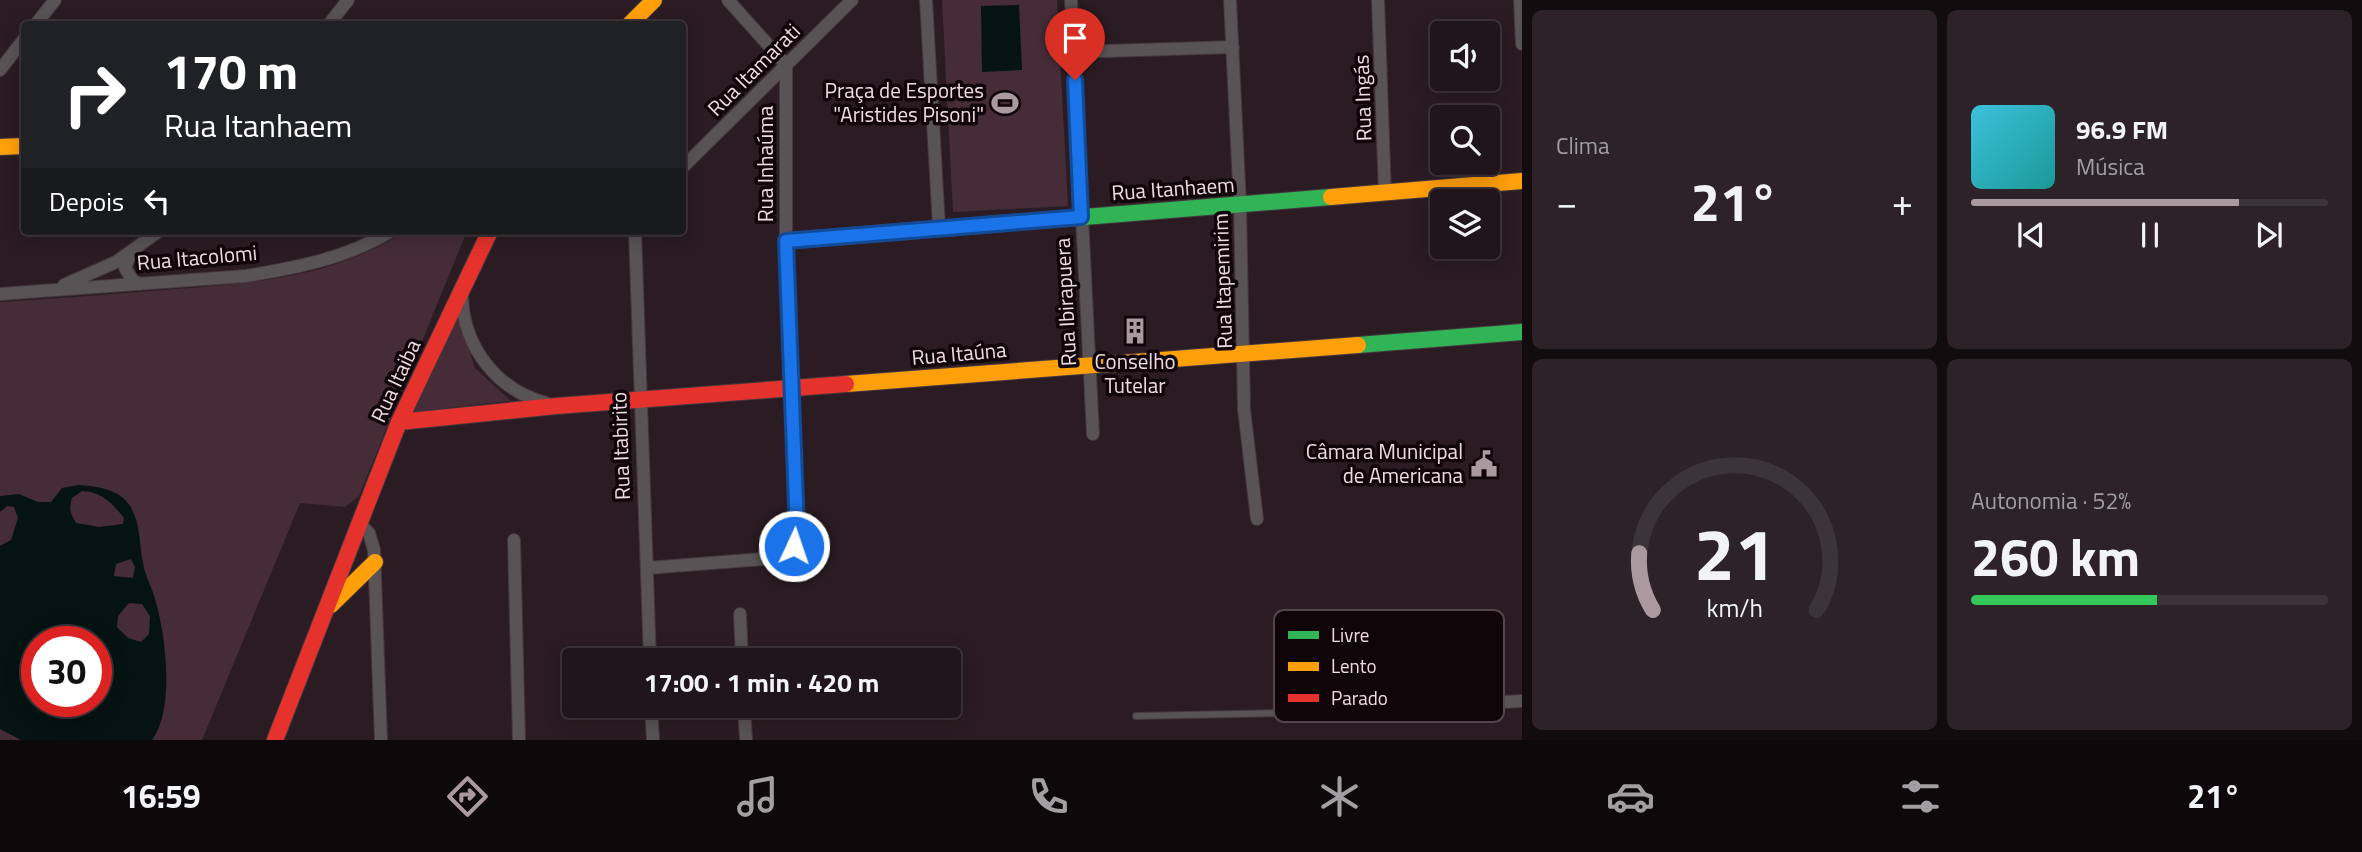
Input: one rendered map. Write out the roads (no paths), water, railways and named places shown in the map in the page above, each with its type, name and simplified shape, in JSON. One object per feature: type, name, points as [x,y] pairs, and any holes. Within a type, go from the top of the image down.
[{"type":"street","points":[[38,21],[55,0]]},
{"type":"street","points":[[331,21],[348,0]]},
{"type":"street","points":[[633,21],[654,0]]},
{"type":"street","points":[[728,0],[786,65]]},
{"type":"street","name":"Rua Itamarati","points":[[686,164],[852,0]]},
{"type":"street","points":[[926,0],[939,227]]},
{"type":"street","name":"Rua Ibirapuera","points":[[1071,0],[1093,434]]},
{"type":"street","name":"Rua Itapemirim","points":[[1230,0],[1240,205],[1244,409],[1257,519]]},
{"type":"street","name":"Rua Ingás","points":[[1378,0],[1385,194]]},
{"type":"street","points":[[1520,0],[1522,44]]},
{"type":"street","points":[[0,71],[21,43]]},
{"type":"street","points":[[1074,52],[1233,47]]},
{"type":"street","name":"Rua Inhaúma","points":[[647,568],[788,557],[794,546],[797,530],[786,241],[786,65]]},
{"type":"street","points":[[0,147],[21,146]]},
{"type":"street","name":"Rua Itanhaem","points":[[786,241],[1522,181]]},
{"type":"street","points":[[47,291],[83,279],[134,250],[154,235]]},
{"type":"street","name":"Rua Itacolomi","points":[[0,293],[142,284],[283,270],[346,252],[382,235]]},
{"type":"street","name":"Rua Itaiba","points":[[478,259],[479,235]]},
{"type":"street","name":"Rua Itaiba","points":[[275,740],[285,708],[399,422],[488,235]]},
{"type":"street","name":"Rua Itabirito","points":[[635,235],[650,648]]},
{"type":"street","points":[[134,250],[125,268],[127,275],[142,284]]},
{"type":"street","points":[[462,290],[463,318],[470,341],[485,363],[503,383],[529,399],[556,406]]},
{"type":"street","name":"Rua Itaúna","points":[[399,422],[556,406],[1522,332]]},
{"type":"street","points":[[359,523],[372,541],[380,740]]},
{"type":"street","points":[[514,540],[519,740]]},
{"type":"street","points":[[323,614],[374,562]]},
{"type":"street","points":[[740,614],[741,648]]},
{"type":"street","points":[[1504,702],[1522,701]]},
{"type":"street","name":"Rua Itaiba","points":[[265,740],[285,708]]},
{"type":"street","points":[[652,718],[653,740]]},
{"type":"street","points":[[745,718],[746,740]]},
{"type":"lane","points":[[1136,716],[1274,713]]},
{"type":"place","name":"Praça de Esportes \"Aristides Pisoni\"","points":[[1005,103]]},
{"type":"place","name":"Conselho Tutelar","points":[[1135,331]]},
{"type":"place","name":"Câmara Municipal de Americana","points":[[1484,464]]}]
